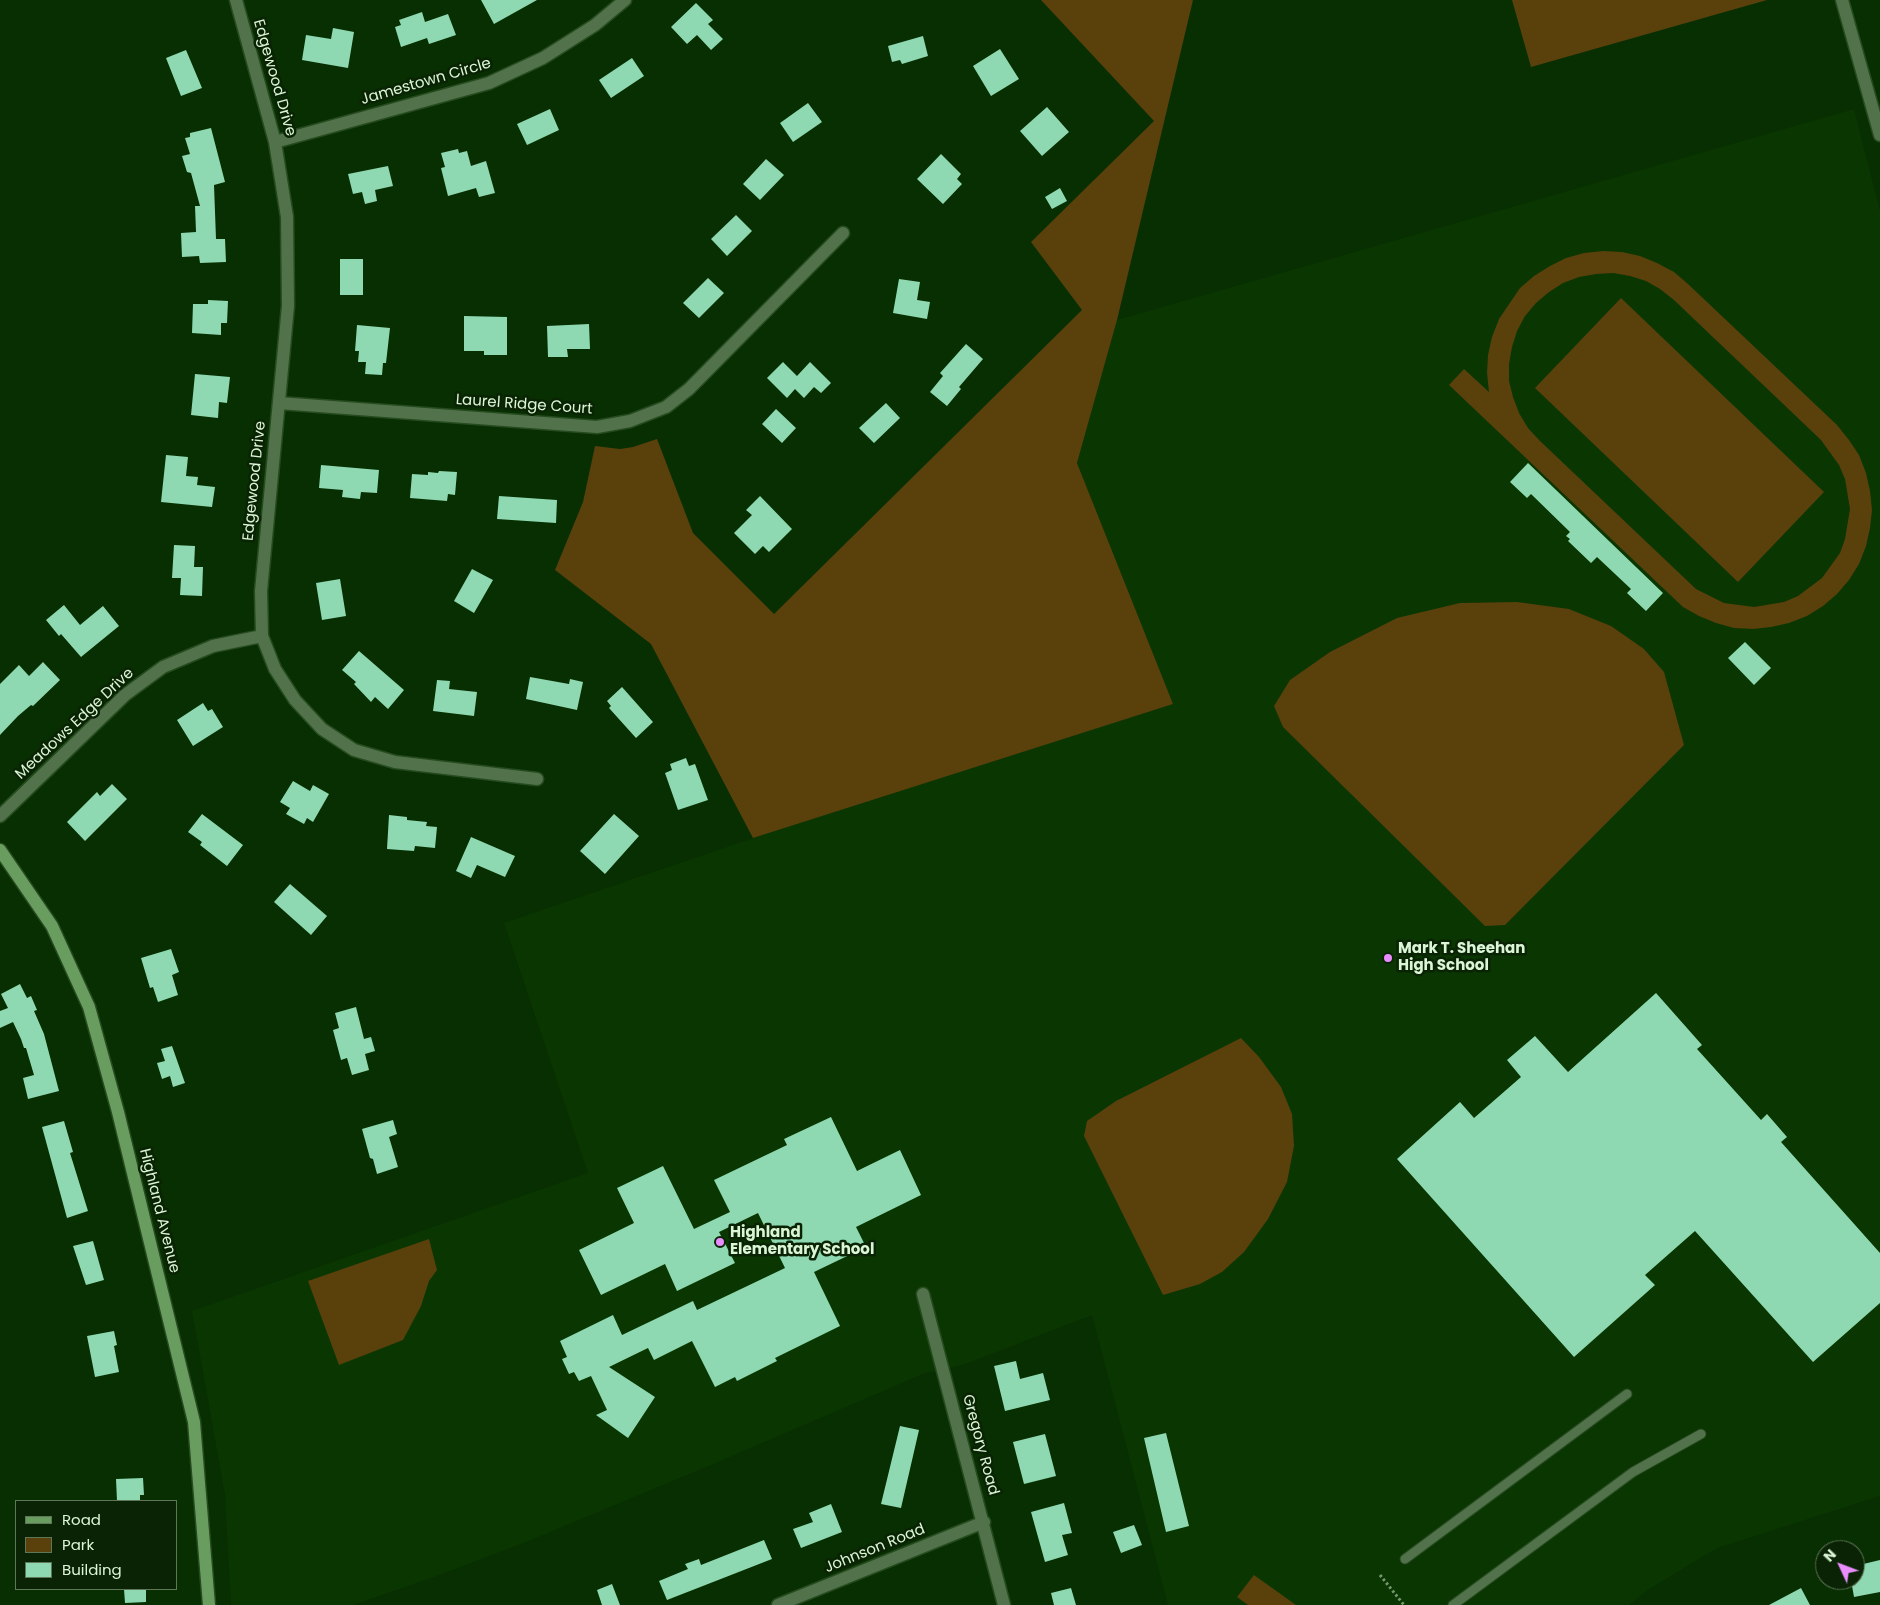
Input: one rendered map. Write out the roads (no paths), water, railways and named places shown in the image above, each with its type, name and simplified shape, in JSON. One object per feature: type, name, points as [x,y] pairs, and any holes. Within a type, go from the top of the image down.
[{"type":"street","name":"Edgewood Drive","points":[[236,0],[275,142],[287,217],[288,306],[280,403],[260,591],[262,636],[275,669],[295,700],[322,729],[354,750],[395,762],[537,779]]},
{"type":"street","name":"Jamestown Circle","points":[[275,142],[489,82],[543,58],[595,26],[625,0]]},
{"type":"street","points":[[1842,0],[1880,135]]},
{"type":"street","name":"Laurel Ridge Court","points":[[280,403],[597,426],[630,421],[666,407],[689,389],[843,233]]},
{"type":"street","name":"Meadows Edge Drive","points":[[0,816],[125,695],[163,667],[213,646],[262,636]]},
{"type":"street","name":"Highland Avenue","points":[[0,850],[52,926],[89,1007],[194,1422],[209,1605]]},
{"type":"street","name":"Gregory Road","points":[[923,1294],[984,1522],[1004,1605]]},
{"type":"street","name":"Johnson Road","points":[[778,1605],[984,1522]]},
{"type":"lane","points":[[1405,1559],[1627,1394]]},
{"type":"lane","points":[[1453,1605],[1634,1472],[1701,1434]]},
{"type":"place","name":"Mark T. Sheehan High School","points":[[1388,958]]},
{"type":"place","name":"Highland Elementary School","points":[[720,1242]]}]
